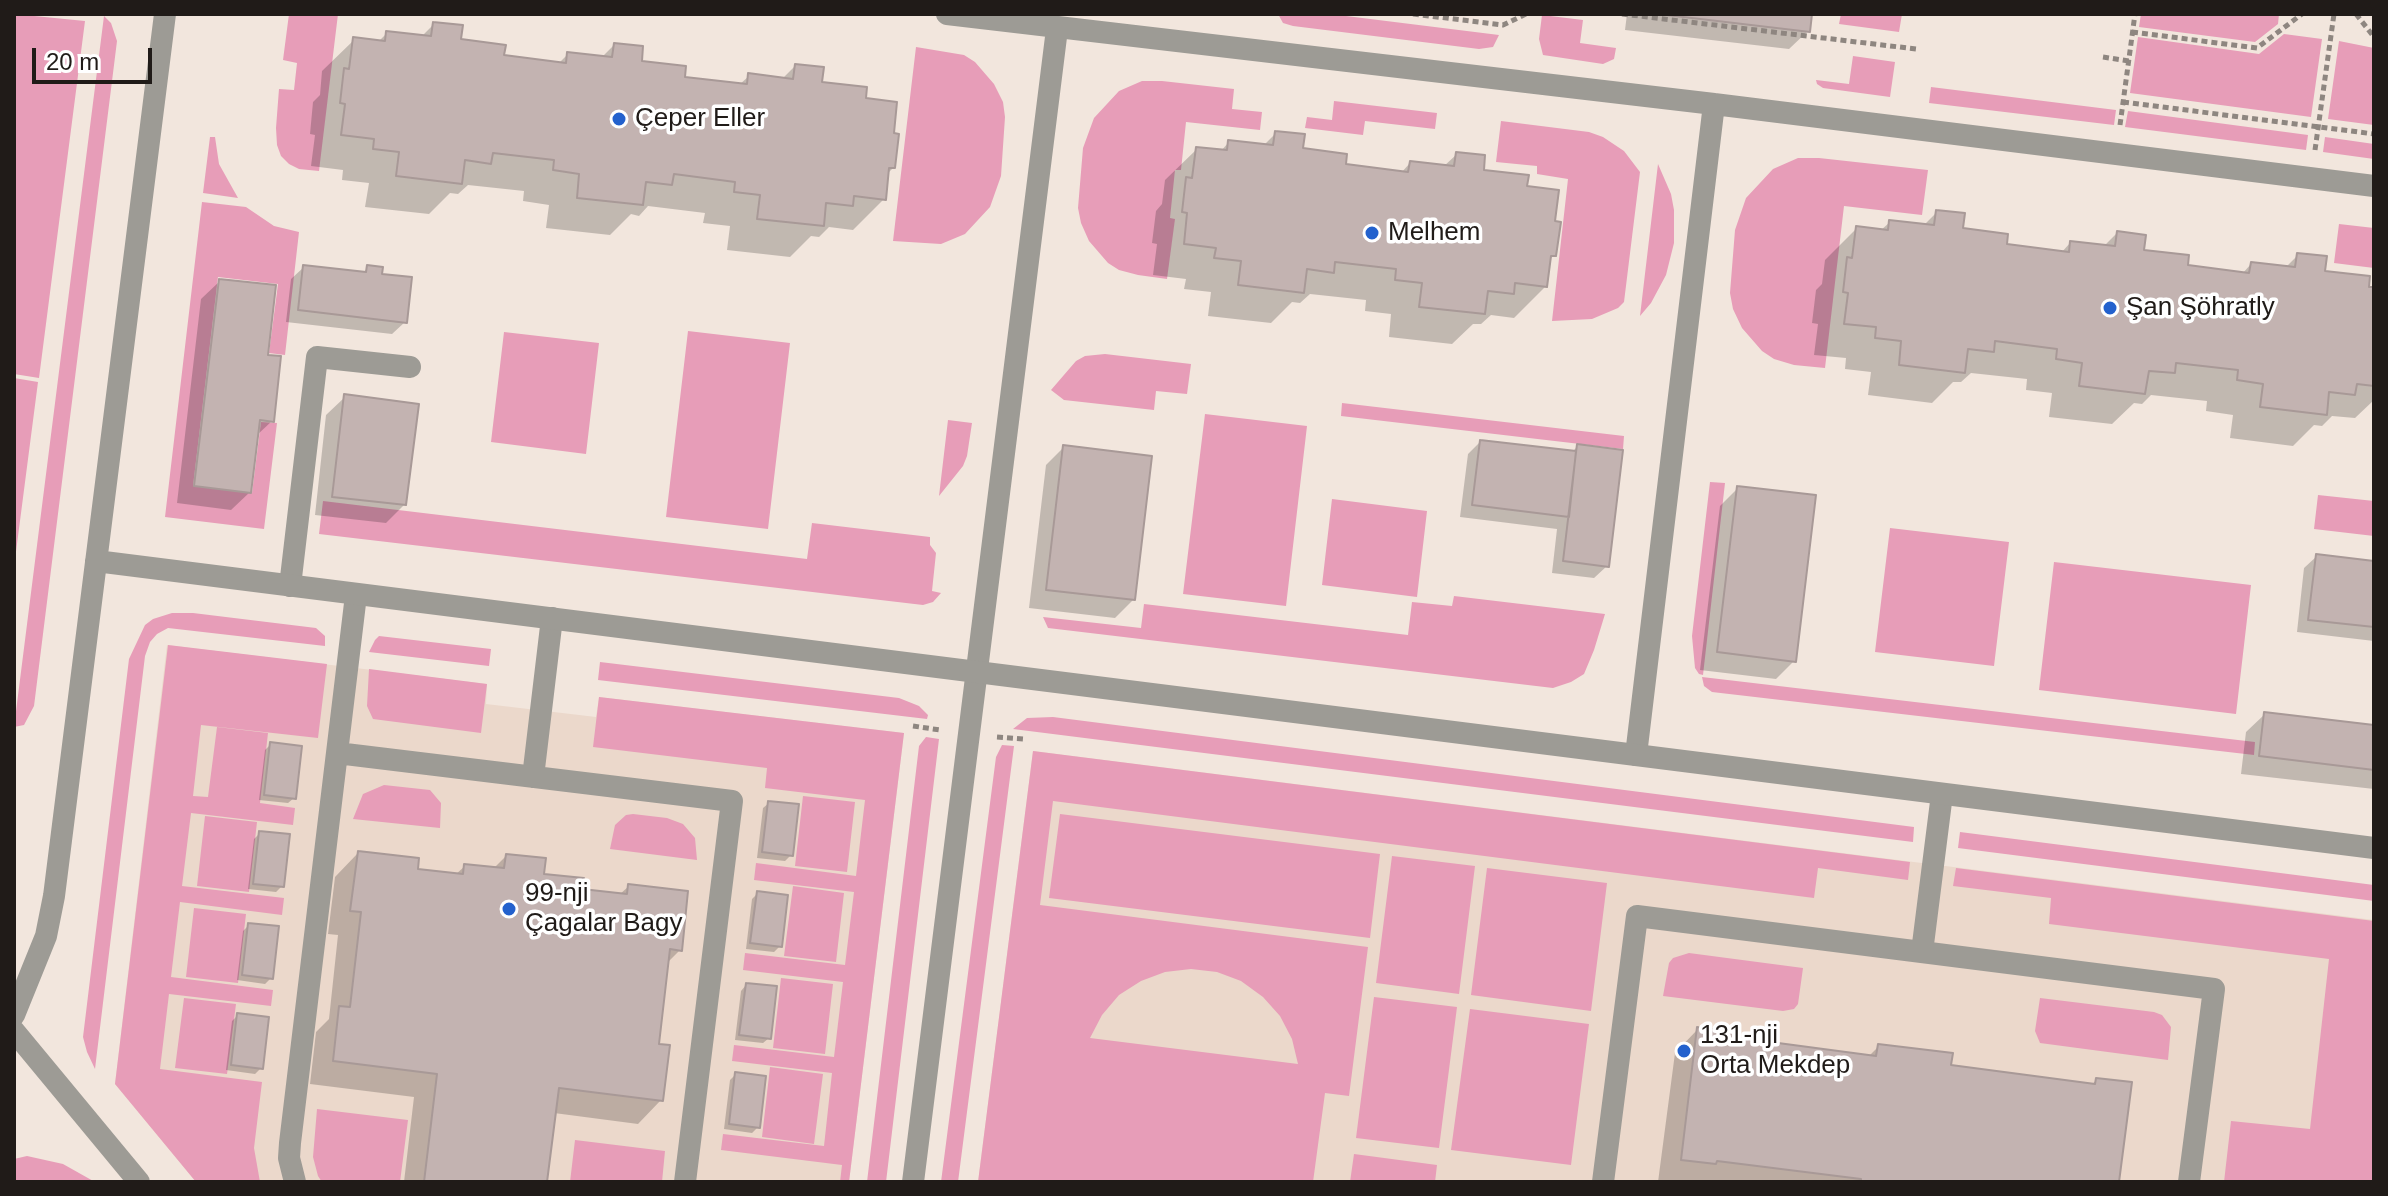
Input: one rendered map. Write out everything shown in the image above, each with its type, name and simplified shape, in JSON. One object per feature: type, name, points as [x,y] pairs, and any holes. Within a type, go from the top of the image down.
[{"type":"street","points":[[14,1015],[46,936],[54,896],[165,14]]},
{"type":"street","points":[[947,14],[1714,104],[2374,186]]},
{"type":"street","points":[[913,1182],[1057,29]]},
{"type":"street","points":[[1636,755],[1714,104]]},
{"type":"street","points":[[290,586],[317,357],[410,367]]},
{"type":"street","points":[[96,561],[2374,848]]},
{"type":"street","points":[[295,1182],[289,1158],[290,1143],[356,595]]},
{"type":"street","points":[[533,777],[552,618]]},
{"type":"street","points":[[337,753],[732,801],[685,1182]]},
{"type":"street","points":[[1922,952],[1942,794]]},
{"type":"street","points":[[1603,1182],[1637,916],[2214,989],[2189,1182]]},
{"type":"street","points":[[14,1031],[139,1182]]},
{"type":"path","points":[[1413,14],[1503,25],[1526,14]]},
{"type":"path","points":[[1622,14],[1916,49]]},
{"type":"path","points":[[2120,126],[2135,14]]},
{"type":"path","points":[[2132,32],[2257,48],[2302,14]]},
{"type":"path","points":[[2314,151],[2334,14]]},
{"type":"path","points":[[2356,14],[2374,37]]},
{"type":"path","points":[[2103,57],[2129,61]]},
{"type":"path","points":[[2123,102],[2374,134]]},
{"type":"path","points":[[913,726],[937,729]]},
{"type":"path","points":[[1005,737],[1024,739]]},
{"type":"shaded area","points":[[14,14],[85,21],[39,378],[14,374]]},
{"type":"shaded area","points":[[289,14],[338,14],[319,171],[299,169],[289,164],[281,156],[277,145],[279,89],[294,90],[297,63],[283,60]]},
{"type":"shaded area","points":[[1278,14],[1330,14],[1499,35],[1493,47],[1479,49],[1293,26],[1283,23]]},
{"type":"shaded area","points":[[1841,14],[1902,14],[1899,32],[1839,24]]},
{"type":"shaded area","points":[[2141,14],[2279,14],[2278,24],[2255,42],[2139,27]]},
{"type":"shaded area","points":[[1542,15],[1583,20],[1580,43],[1616,48],[1614,59],[1603,64],[1543,55],[1539,39]]},
{"type":"shaded area","points":[[104,16],[111,23],[117,41],[34,706],[24,725],[14,727]]},
{"type":"shaded area","points":[[2284,34],[2322,39],[2311,117],[2130,93],[2138,37],[2259,54]]},
{"type":"shaded area","points":[[2339,41],[2374,48],[2374,125],[2328,119]]},
{"type":"shaded area","points":[[916,47],[964,55],[975,62],[994,84],[1003,102],[1005,117],[1001,176],[990,207],[965,234],[941,244],[893,241]]},
{"type":"shaded area","points":[[1853,56],[1895,62],[1890,97],[1823,88],[1817,84],[1816,80],[1849,84]]},
{"type":"shaded area","points":[[1142,81],[1234,89],[1232,109],[1262,112],[1260,130],[1186,122],[1181,170],[1175,170],[1170,218],[1175,219],[1167,279],[1119,270],[1108,263],[1089,241],[1078,208],[1083,148],[1094,118],[1119,91]]},
{"type":"shaded area","points":[[1931,87],[2116,110],[2114,125],[1929,103]]},
{"type":"shaded area","points":[[1334,101],[1437,113],[1435,129],[1365,121],[1363,135],[1305,128],[1307,117],[1332,120]]},
{"type":"shaded area","points":[[2128,111],[2308,135],[2306,150],[2125,127]]},
{"type":"shaded area","points":[[1501,121],[1589,132],[1603,137],[1624,151],[1640,172],[1624,302],[1618,308],[1592,319],[1552,321],[1568,179],[1537,174],[1537,166],[1496,162]]},
{"type":"shaded area","points":[[210,137],[215,137],[219,164],[238,198],[203,193]]},
{"type":"shaded area","points":[[2325,137],[2374,144],[2374,159],[2323,152]]},
{"type":"shaded area","points":[[1798,158],[1928,170],[1922,215],[1844,206],[1825,368],[1794,365],[1774,359],[1762,351],[1742,328],[1730,293],[1735,230],[1746,198],[1773,169]]},
{"type":"shaded area","points":[[1658,164],[1671,194],[1674,243],[1666,275],[1640,316]]},
{"type":"shaded area","points":[[202,202],[246,207],[274,226],[299,232],[285,355],[269,353],[278,284],[218,277],[193,486],[252,493],[261,422],[277,423],[264,529],[165,517]]},
{"type":"shaded area","points":[[2339,224],[2374,228],[2374,268],[2334,263]]},
{"type":"shaded area","points":[[688,331],[790,343],[768,529],[666,517]]},
{"type":"shaded area","points":[[504,332],[599,343],[586,454],[491,442]]},
{"type":"shaded area","points":[[1105,354],[1191,364],[1187,394],[1156,391],[1154,410],[1064,400],[1051,390],[1076,361],[1085,356]]},
{"type":"shaded area","points":[[14,378],[38,382],[14,567]]},
{"type":"shaded area","points":[[1342,403],[1624,436],[1623,449],[1341,416]]},
{"type":"shaded area","points":[[1205,414],[1307,426],[1286,606],[1183,594]]},
{"type":"shaded area","points":[[948,420],[972,423],[963,466],[939,496]]},
{"type":"shaded area","points":[[1710,482],[1725,483],[1703,675],[1695,668],[1692,636]]},
{"type":"shaded area","points":[[2318,495],[2374,501],[2374,536],[2314,529]]},
{"type":"shaded area","points":[[1332,499],[1427,511],[1417,597],[1322,585]]},
{"type":"shaded area","points":[[323,501],[807,559],[812,523],[930,537],[930,545],[936,553],[932,591],[941,593],[933,602],[923,605],[319,534]]},
{"type":"shaded area","points":[[1890,528],[2009,542],[1994,666],[1875,652]]},
{"type":"shaded area","points":[[2054,562],[2251,585],[2236,714],[2039,690]]},
{"type":"shaded area","points":[[1454,596],[1605,614],[1584,674],[1553,688],[1048,628],[1043,617],[1141,628],[1144,604],[1408,635],[1412,602],[1452,606]]},
{"type":"shaded area","points":[[172,613],[316,628],[325,636],[325,646],[168,628],[150,642],[145,656],[95,1069],[83,1037],[129,659],[145,625]]},
{"type":"shaded area","points":[[379,636],[491,649],[489,666],[369,652]]},
{"type":"shaded area","name":"99-nji Çagalar Bagy","points":[[167,645],[487,684],[486,704],[596,717],[599,697],[904,733],[849,1182],[196,1182],[115,1084]]},
{"type":"shaded area","points":[[168,645],[327,664],[318,738],[201,725],[193,796],[208,797],[217,727],[268,733],[260,803],[295,808],[293,825],[191,813],[182,886],[284,898],[282,915],[180,902],[171,977],[273,990],[271,1006],[169,994],[160,1069],[262,1082],[254,1148],[260,1182],[196,1182],[115,1084]]},
{"type":"shaded area","points":[[600,662],[899,698],[919,706],[928,715],[927,719],[598,680]]},
{"type":"shaded area","points":[[369,669],[487,684],[481,733],[373,719],[367,706]]},
{"type":"shaded area","points":[[1702,677],[2255,742],[2254,755],[1712,692],[1704,686]]},
{"type":"shaded area","points":[[599,697],[904,733],[849,1182],[840,1182],[842,1165],[721,1150],[723,1134],[824,1146],[832,1073],[732,1061],[734,1045],[834,1057],[843,982],[743,970],[745,953],[845,965],[854,892],[754,880],[756,863],[856,876],[865,800],[765,788],[767,768],[593,747]]},
{"type":"shaded area","points":[[1053,717],[1914,827],[1913,842],[1013,729],[1027,718]]},
{"type":"shaded area","points":[[926,737],[939,739],[886,1182],[867,1182],[919,746]]},
{"type":"shaded area","points":[[1002,745],[1014,746],[958,1182],[941,1182],[996,757]]},
{"type":"shaded area","name":"131-nji Orta Mekdep","points":[[1033,751],[2374,920],[2374,1182],[978,1182]]},
{"type":"shaded area","points":[[1033,751],[1910,862],[1908,880],[1818,868],[1814,898],[1053,801],[1040,905],[1368,947],[1349,1096],[1325,1093],[1313,1182],[978,1182]],"holes":[[[1191,969],[1217,972],[1241,981],[1263,997],[1280,1016],[1292,1039],[1298,1064],[1090,1038],[1102,1015],[1119,995],[1141,981],[1165,972]]]},
{"type":"shaded area","points":[[384,785],[430,790],[441,803],[440,828],[353,819],[363,794]]},
{"type":"shaded area","points":[[803,796],[855,802],[847,872],[795,866]]},
{"type":"shaded area","points":[[1060,814],[1380,854],[1370,938],[1049,898]]},
{"type":"shaded area","points":[[626,815],[667,818],[683,824],[695,838],[697,860],[610,849],[615,825]]},
{"type":"shaded area","points":[[205,816],[257,822],[249,892],[197,886]]},
{"type":"shaded area","points":[[1960,832],[2374,885],[2374,901],[1958,848]]},
{"type":"shaded area","points":[[1392,856],[1475,866],[1459,994],[1376,983]]},
{"type":"shaded area","points":[[1487,868],[1607,883],[1591,1011],[1471,995]]},
{"type":"shaded area","points":[[1956,868],[2374,921],[2374,1182],[2224,1182],[2231,1121],[2310,1129],[2329,959],[2049,924],[2051,898],[1953,886]]},
{"type":"shaded area","points":[[793,886],[844,893],[836,962],[784,956]]},
{"type":"shaded area","points":[[194,908],[246,914],[238,983],[186,977]]},
{"type":"shaded area","points":[[1689,953],[1803,968],[1798,1004],[1794,1009],[1783,1011],[1663,996],[1669,963],[1673,958]]},
{"type":"shaded area","points":[[781,978],[833,984],[825,1054],[773,1048]]},
{"type":"shaded area","points":[[1374,997],[1457,1007],[1439,1148],[1356,1138]]},
{"type":"shaded area","points":[[184,998],[236,1004],[227,1074],[175,1068]]},
{"type":"shaded area","points":[[2040,998],[2162,1015],[2171,1027],[2168,1060],[2040,1043],[2035,1031]]},
{"type":"shaded area","points":[[1470,1009],[1589,1024],[1571,1165],[1451,1150]]},
{"type":"shaded area","points":[[770,1067],[823,1074],[814,1144],[762,1137]]},
{"type":"shaded area","points":[[317,1109],[408,1120],[400,1182],[322,1182],[313,1157]]},
{"type":"shaded area","points":[[575,1140],[665,1151],[662,1182],[570,1182]]},
{"type":"shaded area","points":[[1354,1154],[1437,1165],[1435,1182],[1350,1182]]},
{"type":"shaded area","points":[[27,1156],[63,1164],[95,1182],[14,1182],[14,1159]]},
{"type":"building","points":[[1658,14],[1812,14],[1810,32]]},
{"type":"building","name":"Çeper Eller","points":[[433,22],[463,25],[461,39],[506,45],[504,55],[566,63],[567,52],[612,57],[614,43],[643,46],[642,61],[686,66],[685,77],[747,84],[748,73],[793,79],[795,64],[824,67],[822,82],[867,87],[866,98],[897,102],[894,133],[899,134],[895,168],[889,168],[886,200],[854,196],[853,206],[826,203],[824,226],[757,219],[760,195],[734,192],[735,182],[674,174],[672,185],[646,182],[643,205],[577,198],[579,174],[553,170],[554,160],[493,153],[491,164],[465,160],[462,184],[396,176],[399,152],[373,149],[374,139],[341,135],[345,104],[340,103],[344,68],[349,69],[353,37],[385,41],[386,31],[431,36]]},
{"type":"building","name":"Melhem","points":[[1275,131],[1305,134],[1303,148],[1347,154],[1346,164],[1408,172],[1410,161],[1454,166],[1456,152],[1485,155],[1484,170],[1529,175],[1527,186],[1559,190],[1555,221],[1561,222],[1556,256],[1551,256],[1547,287],[1515,283],[1514,294],[1488,291],[1485,314],[1419,307],[1422,283],[1395,280],[1396,269],[1335,262],[1334,273],[1307,269],[1304,293],[1238,285],[1241,261],[1214,258],[1216,248],[1184,244],[1187,213],[1182,212],[1186,177],[1192,178],[1196,147],[1227,150],[1228,140],[1273,145]]},
{"type":"building","name":"Şan Şöhratly","points":[[1936,210],[1965,213],[1963,228],[2008,234],[2007,244],[2069,252],[2070,241],[2115,246],[2117,231],[2146,235],[2144,250],[2189,255],[2188,265],[2249,273],[2251,262],[2295,267],[2297,253],[2327,256],[2325,271],[2370,276],[2369,287],[2374,287],[2374,386],[2357,384],[2355,395],[2329,392],[2327,415],[2260,407],[2263,384],[2237,380],[2238,370],[2176,363],[2175,373],[2149,371],[2145,394],[2079,386],[2082,363],[2056,359],[2057,349],[1995,341],[1994,352],[1968,349],[1965,373],[1899,365],[1901,341],[1875,338],[1876,327],[1844,324],[1848,293],[1843,292],[1847,257],[1852,258],[1856,226],[1888,230],[1889,220],[1934,225]]},
{"type":"building","points":[[303,265],[366,272],[367,265],[383,267],[382,274],[412,277],[407,323],[298,310]]},
{"type":"building","points":[[219,279],[276,285],[268,355],[281,356],[274,422],[260,420],[251,493],[194,486]]},
{"type":"building","points":[[344,394],[419,404],[406,505],[332,497]]},
{"type":"building","points":[[1480,440],[1576,451],[1569,517],[1472,505]]},
{"type":"building","points":[[1577,444],[1623,450],[1609,567],[1563,561]]},
{"type":"building","points":[[1063,445],[1152,456],[1135,600],[1046,590]]},
{"type":"building","points":[[1737,486],[1816,495],[1796,662],[1717,652]]},
{"type":"building","points":[[2316,554],[2374,561],[2374,627],[2308,620]]},
{"type":"building","points":[[2264,712],[2374,725],[2374,770],[2259,756]]},
{"type":"building","points":[[270,742],[302,746],[296,799],[264,795]]},
{"type":"building","points":[[768,801],[799,804],[793,856],[762,852]]},
{"type":"building","points":[[259,831],[290,834],[284,887],[253,884]]},
{"type":"building","points":[[358,851],[419,858],[418,869],[463,874],[464,864],[504,868],[506,854],[546,858],[544,874],[584,878],[582,889],[627,894],[628,884],[688,891],[682,951],[670,949],[659,1044],[670,1045],[663,1101],[559,1088],[547,1182],[424,1182],[437,1074],[333,1061],[339,1006],[350,1007],[361,912],[350,911]]},
{"type":"building","points":[[757,891],[788,895],[782,947],[750,943]]},
{"type":"building","points":[[248,923],[279,926],[273,979],[242,975]]},
{"type":"building","points":[[746,983],[777,986],[771,1039],[739,1035]]},
{"type":"building","points":[[237,1013],[269,1017],[263,1069],[231,1065]]},
{"type":"building","points":[[1697,1027],[1733,1032],[1733,1037],[1876,1056],[1878,1044],[1953,1053],[1951,1065],[2095,1084],[2096,1078],[2132,1082],[2119,1182],[1861,1182],[1861,1179],[1717,1161],[1716,1164],[1681,1160]]},
{"type":"building","points":[[735,1072],[766,1076],[760,1128],[729,1124]]},
{"type":"place","name":"Çeper Eller","points":[[619,119]]},
{"type":"place","name":"Melhem","points":[[1372,233]]},
{"type":"place","name":"Şan Şöhratly","points":[[2110,308]]},
{"type":"place","name":"99-nji Çagalar Bagy","points":[[509,909]]},
{"type":"place","name":"131-nji Orta Mekdep","points":[[1684,1051]]}]
